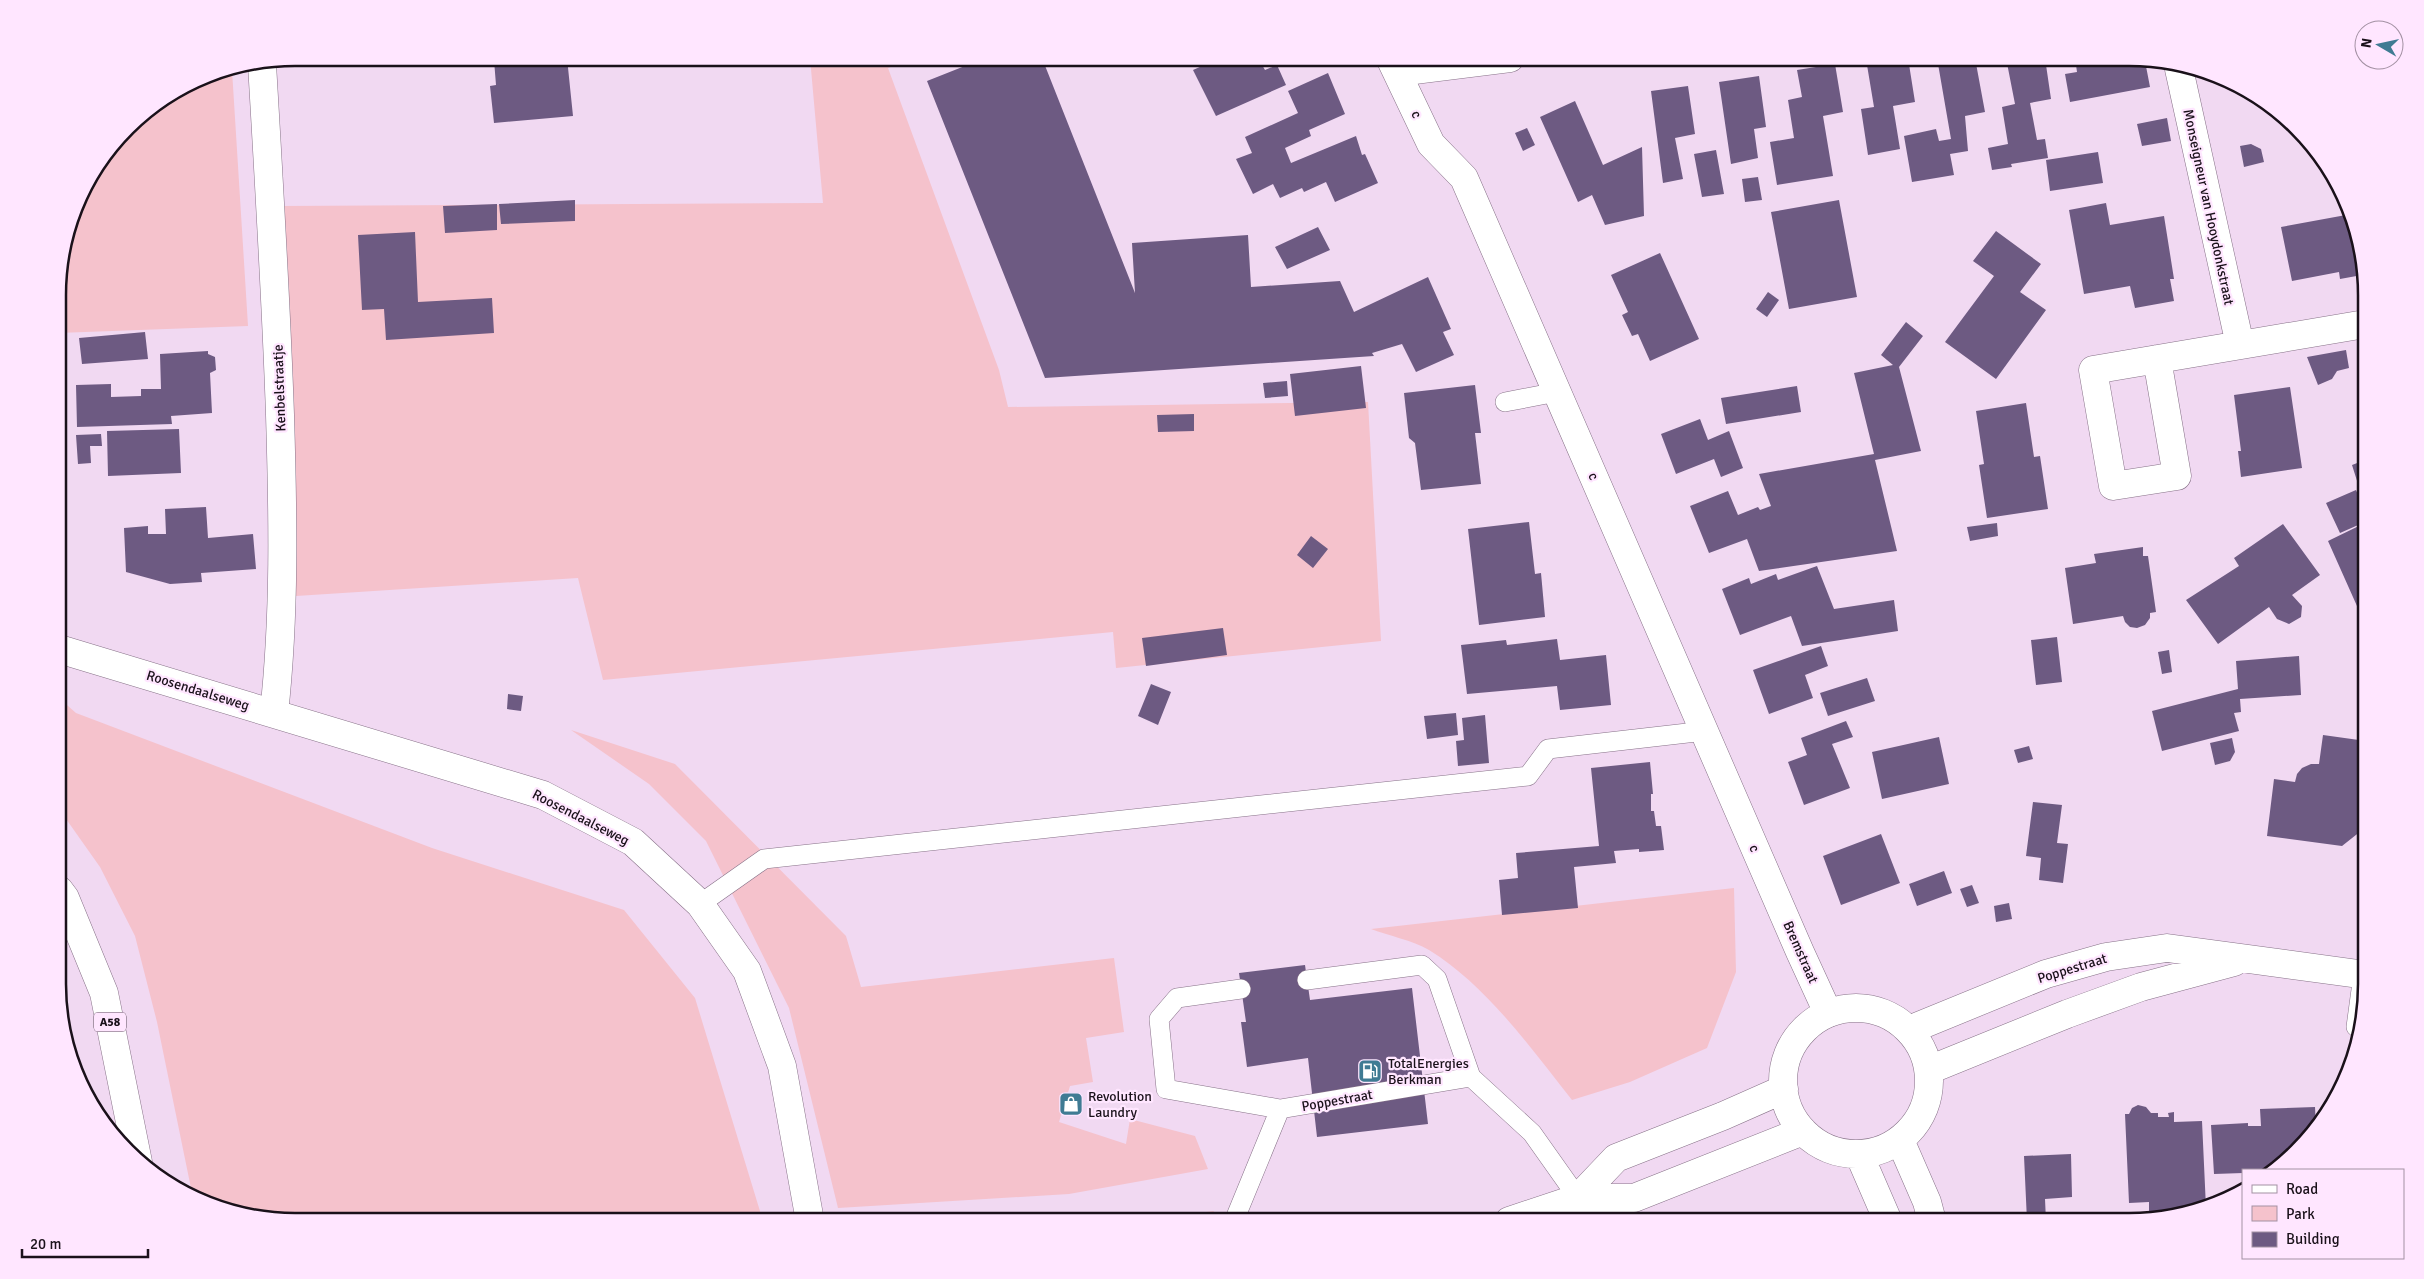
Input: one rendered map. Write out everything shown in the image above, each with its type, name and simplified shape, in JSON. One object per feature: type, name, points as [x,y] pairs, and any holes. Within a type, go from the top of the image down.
[{"type":"main road","name":"c","points":[[1394,66],[1431,144],[1464,178],[1774,890]]},
{"type":"main road","name":"Kenbelstraatje","points":[[262,69],[277,343],[283,506],[280,657],[274,713]]},
{"type":"main road","name":"Monseigneur van Hooydonkstraat","points":[[2180,72],[2240,344]]},
{"type":"main road","points":[[2157,359],[2177,476],[2113,486],[2093,370],[2240,344],[2358,325]]},
{"type":"main road","name":"Roosendaalseweg","points":[[66,651],[543,795],[633,842],[700,904],[747,971],[782,1066],[809,1213]]},
{"type":"main road","name":"Bremstraat","points":[[1774,890],[1828,1013]]},
{"type":"main road","name":"A58","points":[[66,900],[104,993],[135,1148]]},
{"type":"main road","name":"Poppestraat","points":[[1908,1030],[2046,974],[2106,956],[2168,948],[2243,960],[2358,974]]},
{"type":"main road","name":"Poppestraat","points":[[1928,1070],[2066,1014],[2131,991],[2243,960]]},
{"type":"main road","points":[[1850,1008],[1871,1009],[1891,1016],[1908,1030],[1922,1048],[1928,1070],[1929,1090],[1924,1109],[1914,1126],[1900,1140],[1880,1150],[1859,1154],[1831,1149],[1818,1144],[1803,1131],[1789,1111],[1784,1089],[1784,1065],[1794,1043],[1809,1025],[1828,1013],[1850,1008]]},
{"type":"main road","points":[[1578,1198],[1616,1158],[1723,1116],[1784,1089]]},
{"type":"main road","points":[[1533,1213],[1578,1198],[1634,1198],[1803,1131]]},
{"type":"main road","points":[[1900,1140],[1930,1213]]},
{"type":"main road","points":[[1859,1154],[1885,1213]]},
{"type":"lane","points":[[1505,402],[1557,392]]},
{"type":"lane","points":[[700,904],[764,860],[1528,776],[1548,749],[1705,731]]},
{"type":"lane","points":[[1307,980],[1422,965],[1437,978],[1471,1077],[1532,1133],[1578,1198]]},
{"type":"lane","name":"Poppestraat","points":[[1241,989],[1177,998],[1159,1019],[1166,1089],[1280,1109],[1471,1077]]},
{"type":"lane","points":[[1237,1213],[1280,1109]]},
{"type":"green space","points":[[811,66],[894,66],[888,68],[999,370],[1008,407],[1368,402],[1381,641],[1116,668],[1113,632],[603,680],[578,578],[296,596],[280,206],[823,203]]},
{"type":"green space","points":[[232,75],[248,326],[66,333],[68,266],[74,236],[90,194],[105,168],[133,133],[168,105],[194,90]]},
{"type":"green space","points":[[66,704],[76,713],[432,848],[624,910],[695,998],[761,1213],[296,1213],[266,1211],[236,1205],[194,1189],[191,1187],[157,1022],[135,936],[100,867],[66,819]]},
{"type":"green space","points":[[571,730],[675,764],[846,936],[861,987],[1114,958],[1124,1032],[1086,1038],[1093,1082],[1070,1086],[1059,1122],[1126,1144],[1130,1119],[1195,1136],[1208,1169],[1069,1194],[838,1208],[789,1008],[706,841],[649,784]]},
{"type":"green space","points":[[1734,888],[1736,972],[1707,1048],[1630,1082],[1572,1100],[1506,1019],[1470,981],[1429,950],[1371,929]]},
{"type":"building","points":[[494,66],[568,66],[573,116],[494,123],[490,86],[496,85]]},
{"type":"building","points":[[965,66],[1045,66],[1135,293],[1132,243],[1248,235],[1251,287],[1340,281],[1354,312],[1428,277],[1451,329],[1443,332],[1454,355],[1416,372],[1402,344],[1372,353],[1374,356],[1045,378],[927,81]]},
{"type":"building","points":[[1202,66],[1263,66],[1265,70],[1277,66],[1286,85],[1216,116],[1193,70]]},
{"type":"building","points":[[1835,66],[1843,112],[1823,116],[1833,176],[1777,185],[1770,142],[1794,138],[1788,100],[1802,97],[1797,70]]},
{"type":"building","points":[[1867,66],[1909,66],[1915,102],[1893,106],[1900,149],[1868,155],[1861,109],[1874,107]]},
{"type":"building","points":[[1938,66],[1976,66],[1985,112],[1965,116],[1968,151],[1950,154],[1954,175],[1912,182],[1904,136],[1936,129],[1939,141],[1951,139]]},
{"type":"building","points":[[2008,66],[2046,66],[2051,99],[2030,103],[2037,140],[2045,139],[2048,158],[2011,164],[2012,167],[1992,170],[1988,148],[2008,144],[2002,107],[2015,104]]},
{"type":"building","points":[[2076,66],[2146,67],[2150,87],[2070,102],[2065,74],[2077,72]]},
{"type":"building","points":[[1328,73],[1345,114],[1309,130],[1311,136],[1285,148],[1291,163],[1356,136],[1362,155],[1365,154],[1378,183],[1335,202],[1326,182],[1304,192],[1302,188],[1280,198],[1273,184],[1253,194],[1236,159],[1252,153],[1245,137],[1298,113],[1288,91]]},
{"type":"building","points":[[1759,76],[1766,127],[1754,129],[1758,158],[1731,164],[1719,82]]},
{"type":"building","points":[[1688,86],[1695,134],[1675,138],[1683,179],[1663,183],[1651,91]]},
{"type":"building","points":[[1575,101],[1603,165],[1642,147],[1644,216],[1605,225],[1592,195],[1578,202],[1540,117]]},
{"type":"building","points":[[2167,118],[2171,141],[2142,146],[2137,124]]},
{"type":"building","points":[[1527,128],[1535,145],[1523,151],[1515,133]]},
{"type":"building","points":[[2251,144],[2261,149],[2264,162],[2244,167],[2240,146]]},
{"type":"building","points":[[1716,150],[1724,194],[1702,197],[1694,154]]},
{"type":"building","points":[[2098,152],[2103,183],[2050,191],[2046,160]]},
{"type":"building","points":[[1758,177],[1762,200],[1745,202],[1742,179]]},
{"type":"building","points":[[575,200],[575,221],[501,224],[499,204]]},
{"type":"building","points":[[1839,200],[1857,297],[1789,309],[1771,212]]},
{"type":"building","points":[[2106,203],[2110,225],[2164,216],[2174,279],[2170,279],[2174,301],[2135,308],[2130,286],[2084,294],[2069,210]]},
{"type":"building","points":[[497,204],[497,230],[445,233],[443,206]]},
{"type":"building","points":[[2343,216],[2350,236],[2357,276],[2340,279],[2339,272],[2292,281],[2281,227]]},
{"type":"building","points":[[1318,227],[1330,250],[1287,269],[1275,247]]},
{"type":"building","points":[[1996,231],[2041,264],[2020,292],[2046,310],[1996,379],[1945,342],[1994,276],[1973,261]]},
{"type":"building","points":[[415,232],[418,302],[492,298],[494,333],[386,340],[384,309],[362,310],[358,235]]},
{"type":"building","points":[[1660,253],[1699,339],[1650,361],[1638,334],[1632,336],[1622,315],[1628,312],[1611,275]]},
{"type":"building","points":[[1768,292],[1779,300],[1767,317],[1756,309]]},
{"type":"building","points":[[1906,322],[1923,336],[1899,367],[1921,451],[1875,460],[1897,551],[1759,571],[1747,539],[1709,553],[1690,506],[1728,491],[1738,515],[1758,507],[1760,510],[1771,506],[1759,474],[1874,454],[1854,373],[1893,365],[1881,355]]},
{"type":"building","points":[[145,332],[148,359],[82,364],[79,338]]},
{"type":"building","points":[[2346,350],[2349,368],[2337,371],[2332,379],[2318,385],[2307,357]]},
{"type":"building","points":[[208,351],[208,354],[215,357],[216,370],[210,373],[212,413],[171,416],[172,424],[77,427],[76,385],[111,384],[111,397],[141,396],[141,389],[161,389],[160,354]]},
{"type":"building","points":[[1361,366],[1366,408],[1295,416],[1290,374]]},
{"type":"building","points":[[1287,381],[1288,396],[1265,398],[1263,383]]},
{"type":"building","points":[[1475,385],[1481,433],[1475,433],[1481,484],[1421,490],[1415,443],[1409,438],[1404,393]]},
{"type":"building","points":[[1797,386],[1801,412],[1726,424],[1721,398]]},
{"type":"building","points":[[2290,387],[2302,468],[2241,477],[2238,451],[2241,451],[2234,395]]},
{"type":"building","points":[[2026,403],[2034,457],[2040,456],[2048,509],[1987,518],[1979,465],[1984,464],[1976,411]]},
{"type":"building","points":[[1194,414],[1194,431],[1158,432],[1157,415]]},
{"type":"building","points":[[1700,419],[1708,440],[1729,431],[1743,468],[1721,477],[1714,459],[1676,474],[1661,434]]},
{"type":"building","points":[[179,429],[181,473],[108,476],[107,431]]},
{"type":"building","points":[[101,434],[102,446],[90,446],[91,463],[78,464],[76,435]]},
{"type":"building","points":[[2358,463],[2358,484],[2352,465]]},
{"type":"building","points":[[2356,490],[2358,495],[2358,525],[2340,533],[2326,503]]},
{"type":"building","points":[[206,507],[208,538],[253,534],[256,569],[201,573],[202,582],[170,584],[126,572],[124,528],[148,526],[148,534],[166,534],[165,509]]},
{"type":"building","points":[[1529,522],[1535,574],[1541,573],[1545,617],[1479,625],[1468,529]]},
{"type":"building","points":[[1997,523],[1998,536],[1970,541],[1967,527]]},
{"type":"building","points":[[2283,524],[2320,575],[2292,595],[2302,606],[2301,617],[2289,624],[2277,619],[2269,607],[2218,644],[2186,600],[2239,566],[2234,558]]},
{"type":"building","points":[[2358,526],[2358,608],[2328,541]]},
{"type":"building","points":[[1311,536],[1328,549],[1313,568],[1297,555]]},
{"type":"building","points":[[2143,547],[2143,556],[2148,556],[2156,612],[2150,613],[2150,618],[2145,625],[2137,628],[2130,627],[2125,622],[2123,616],[2073,624],[2065,568],[2096,563],[2094,554]]},
{"type":"building","points":[[1817,566],[1834,609],[1894,600],[1898,631],[1802,646],[1791,616],[1740,635],[1722,589],[1749,578],[1751,584],[1776,574],[1778,580]]},
{"type":"building","points":[[1223,628],[1227,655],[1146,666],[1142,638]]},
{"type":"building","points":[[2057,637],[2062,682],[2036,685],[2031,640]]},
{"type":"building","points":[[1557,639],[1560,660],[1606,655],[1611,705],[1560,710],[1557,686],[1467,694],[1461,645],[1506,640],[1507,645]]},
{"type":"building","points":[[1821,646],[1828,666],[1805,675],[1813,698],[1769,714],[1753,670]]},
{"type":"building","points":[[2169,650],[2172,672],[2162,674],[2158,652]]},
{"type":"building","points":[[2299,656],[2301,695],[2240,699],[2241,712],[2234,713],[2239,731],[2162,751],[2152,711],[2238,689],[2236,661]]},
{"type":"building","points":[[1867,678],[1875,701],[1828,716],[1820,693]]},
{"type":"building","points":[[1151,684],[1171,692],[1158,725],[1138,716]]},
{"type":"building","points":[[508,694],[523,696],[521,711],[507,709]]},
{"type":"building","points":[[1456,713],[1458,735],[1427,739],[1424,716]]},
{"type":"building","points":[[1485,715],[1489,763],[1458,766],[1456,741],[1464,740],[1462,718]]},
{"type":"building","points":[[1846,721],[1853,737],[1832,744],[1850,788],[1804,805],[1788,762],[1807,755],[1801,738]]},
{"type":"building","points":[[2323,735],[2358,740],[2358,833],[2342,846],[2267,836],[2274,779],[2295,782],[2297,774],[2302,768],[2311,764],[2319,764]]},
{"type":"building","points":[[1939,737],[1949,784],[1882,799],[1872,752]]},
{"type":"building","points":[[2232,738],[2235,752],[2230,761],[2215,765],[2210,743]]},
{"type":"building","points":[[2029,746],[2033,759],[2018,763],[2014,750]]},
{"type":"building","points":[[1650,762],[1653,794],[1651,794],[1651,811],[1654,811],[1656,826],[1661,826],[1664,850],[1614,851],[1616,863],[1574,867],[1578,908],[1502,915],[1499,880],[1518,878],[1516,853],[1599,846],[1591,768]]},
{"type":"building","points":[[2033,802],[2062,805],[2057,843],[2068,844],[2063,883],[2039,880],[2041,858],[2026,856]]},
{"type":"building","points":[[1881,834],[1900,883],[1841,905],[1823,856]]},
{"type":"building","points":[[1944,871],[1952,893],[1917,906],[1909,884]]},
{"type":"building","points":[[1972,885],[1979,903],[1967,907],[1960,889]]},
{"type":"building","points":[[2009,903],[2012,919],[1996,922],[1994,906]]},
{"type":"building","points":[[1305,965],[1310,1000],[1412,988],[1428,1124],[1317,1137],[1308,1058],[1247,1067],[1241,1022],[1246,1022],[1239,973]]},
{"type":"building","points":[[2138,1105],[2146,1107],[2151,1113],[2158,1113],[2158,1117],[2169,1117],[2168,1113],[2174,1112],[2174,1122],[2202,1121],[2206,1199],[2188,1205],[2149,1212],[2149,1202],[2129,1203],[2125,1114],[2129,1114],[2132,1108]]},
{"type":"building","points":[[2315,1107],[2315,1116],[2291,1146],[2263,1169],[2242,1169],[2242,1173],[2214,1174],[2211,1125],[2248,1123],[2248,1126],[2261,1126],[2260,1109]]},
{"type":"building","points":[[2071,1154],[2072,1197],[2045,1199],[2046,1213],[2027,1213],[2024,1156]]},
{"type":"place","name":"TotalEnergies Berkman","points":[[1370,1071]]},
{"type":"place","name":"Revolution Laundry","points":[[1071,1104]]}]
